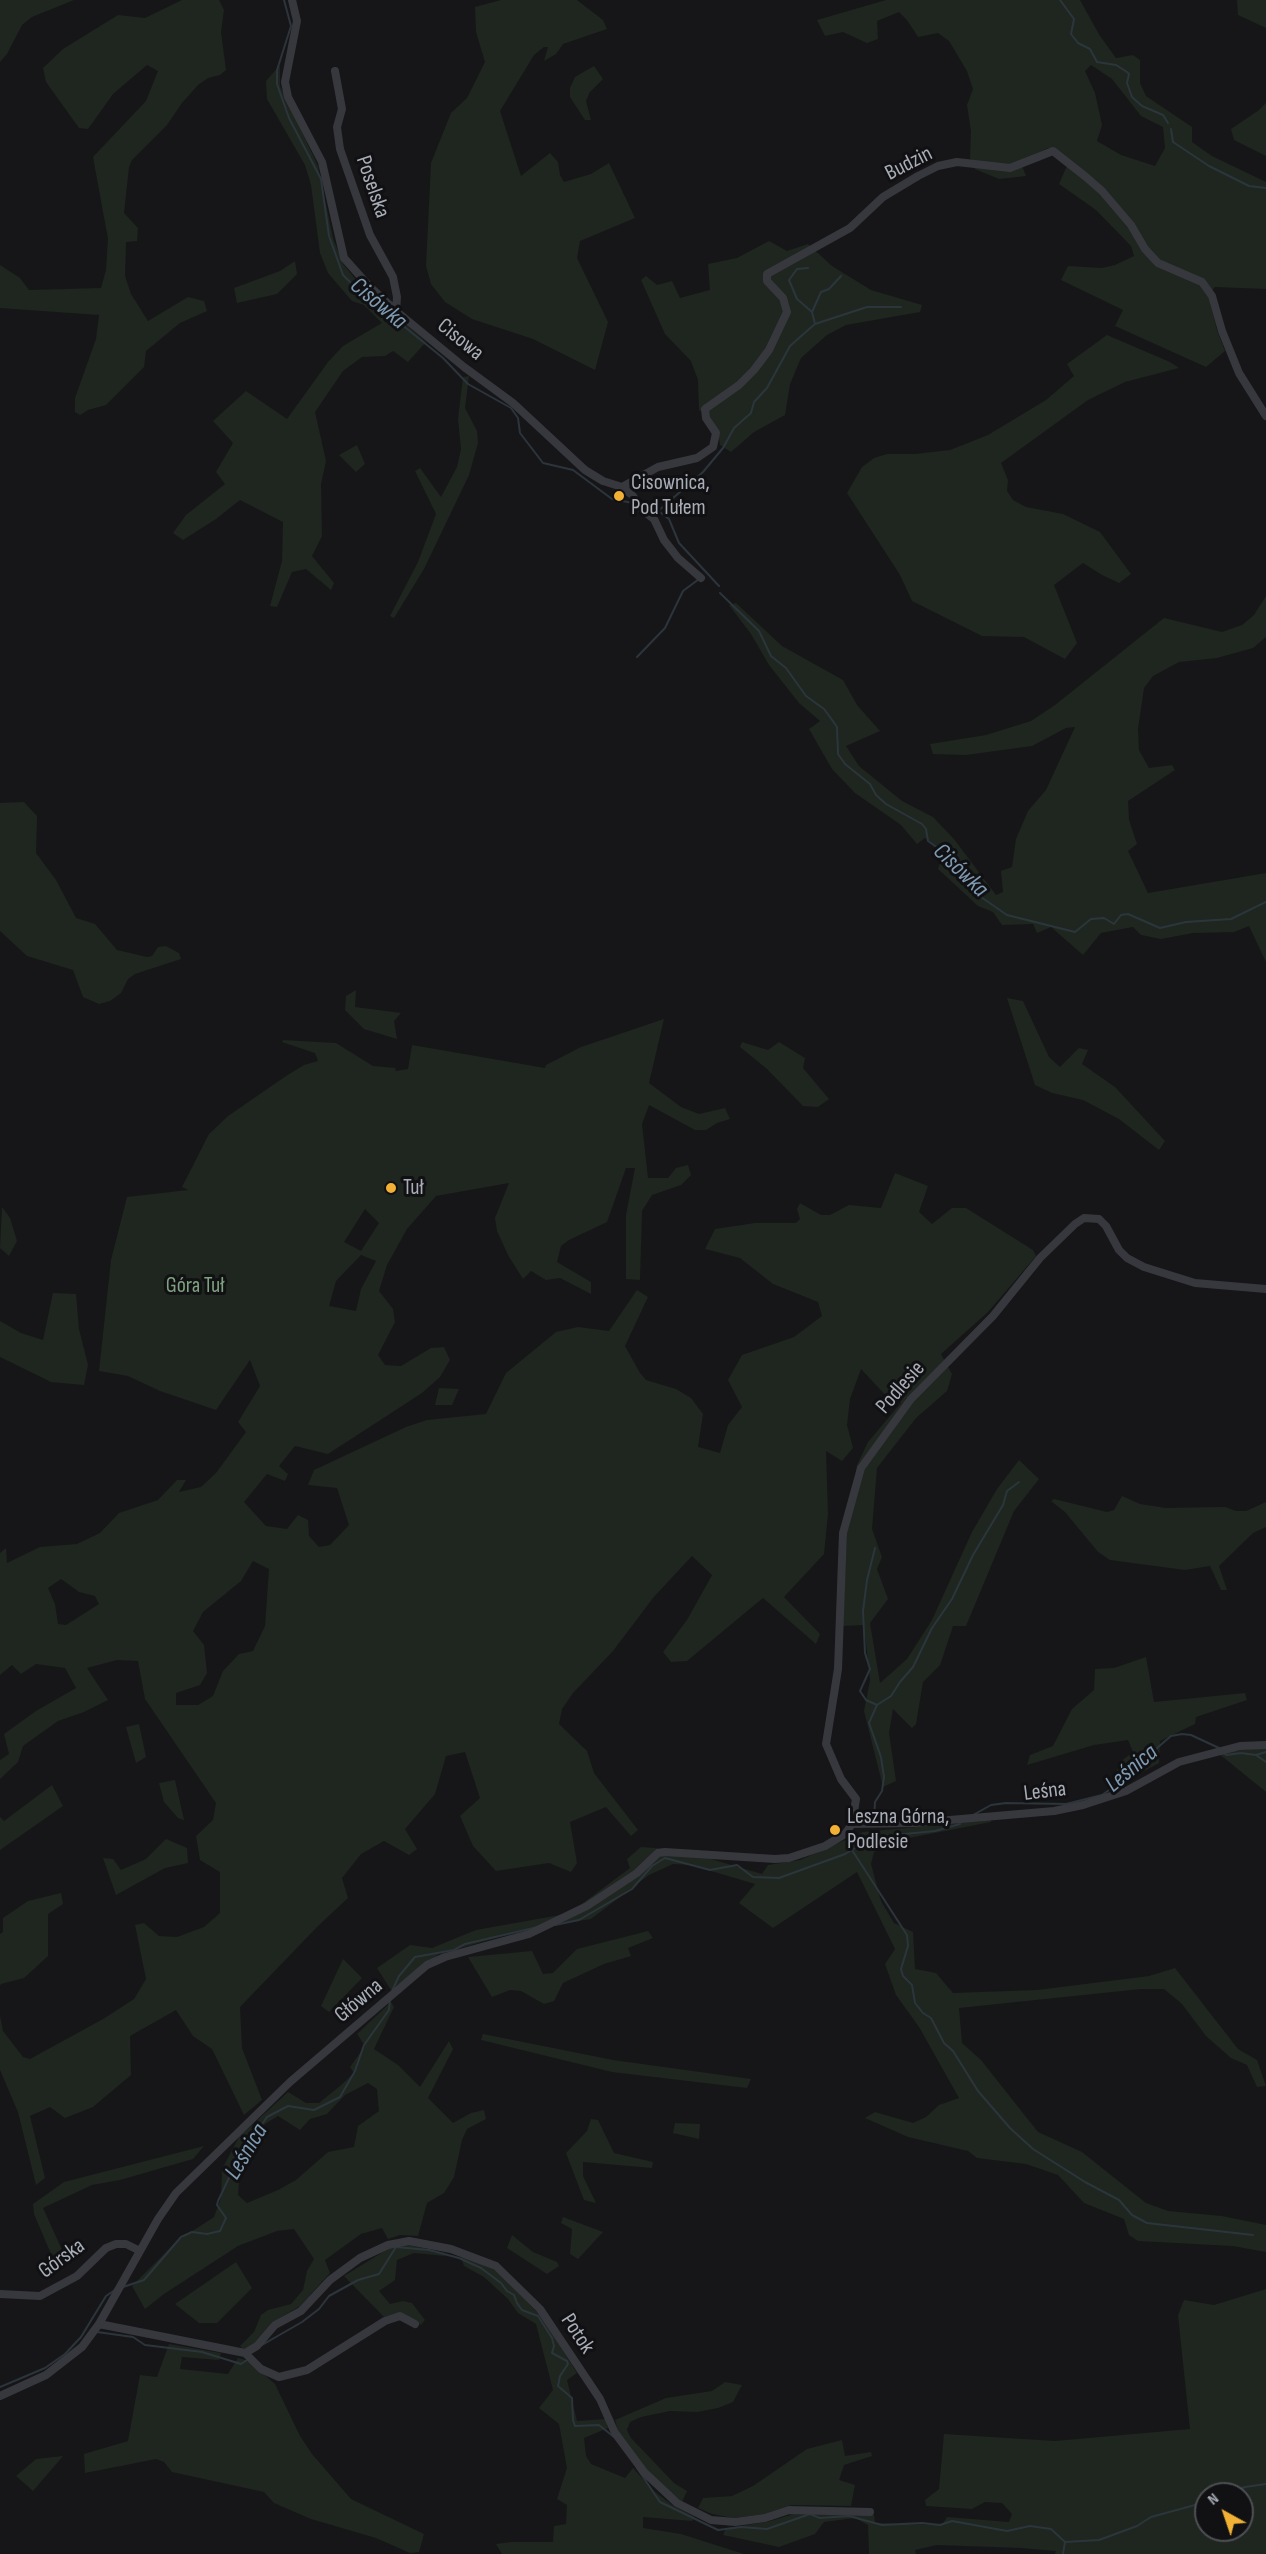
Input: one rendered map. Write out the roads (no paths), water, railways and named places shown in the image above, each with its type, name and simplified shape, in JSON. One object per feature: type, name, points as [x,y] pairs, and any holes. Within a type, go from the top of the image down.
[{"type":"street","name":"Cisowa","points":[[292,0],[297,21],[294,43],[285,75],[288,97],[322,162],[344,258],[396,311],[464,368],[513,403],[585,470],[633,496],[641,508],[654,519],[664,540],[678,558],[701,578]]},
{"type":"street","name":"Poselska","points":[[335,71],[342,109],[337,127],[340,149],[370,235],[393,277],[397,297],[396,311]]},
{"type":"street","name":"Budzin","points":[[622,488],[658,467],[697,458],[712,447],[716,433],[706,418],[705,409],[739,385],[754,369],[769,350],[788,312],[783,298],[767,280],[767,274],[850,228],[883,197],[938,166],[957,162],[1010,168],[1053,151],[1102,191],[1131,225],[1145,249],[1158,263],[1202,282],[1212,296],[1222,332],[1239,374],[1266,416]]},
{"type":"street","name":"Podlesie","points":[[852,1824],[856,1799],[841,1779],[826,1744],[838,1669],[843,1533],[861,1468],[911,1400],[993,1316],[1040,1258],[1084,1218],[1099,1219],[1106,1226],[1119,1251],[1144,1267],[1196,1283],[1266,1289]]},
{"type":"street","name":"Leśna","points":[[852,1824],[915,1823],[1073,1807],[1107,1799],[1126,1791],[1179,1762],[1240,1746],[1266,1744]]},
{"type":"street","name":"Główna","points":[[0,2396],[46,2375],[82,2347],[99,2324],[176,2193],[290,2082],[427,1965],[445,1957],[529,1934],[587,1906],[637,1873],[658,1854],[666,1852],[740,1858],[789,1858],[825,1846],[845,1834],[852,1824]]},
{"type":"street","name":"Potok","points":[[245,2354],[257,2346],[275,2325],[301,2311],[330,2280],[360,2258],[388,2245],[409,2241],[451,2249],[496,2266],[540,2309],[600,2400],[615,2433],[644,2472],[676,2503],[711,2520],[735,2522],[765,2518],[789,2510],[870,2512]]},
{"type":"street","name":"Górska","points":[[0,2294],[40,2296],[77,2276],[106,2248],[116,2244],[126,2244],[140,2251]]},
{"type":"street","points":[[99,2324],[245,2354],[261,2369],[279,2377],[307,2370],[386,2320],[400,2316],[415,2324]]},
{"type":"waterway","name":"Cisówka","points":[[284,0],[291,26],[277,70],[277,84],[289,118],[321,179],[329,236],[343,275],[356,288],[362,287],[385,311],[443,358],[468,384],[511,408],[518,418],[520,433],[543,463],[573,470],[612,499],[633,503]]},
{"type":"waterway","points":[[1060,0],[1074,19],[1071,34],[1078,43],[1090,49],[1097,62],[1116,65],[1127,72],[1129,74],[1127,83],[1132,97],[1142,106],[1163,115],[1168,123]]},
{"type":"waterway","points":[[1171,129],[1173,142],[1209,166],[1249,186],[1266,188]]},
{"type":"waterway","points":[[808,268],[797,269],[789,280],[797,299],[812,312]]},
{"type":"waterway","points":[[815,324],[812,312],[821,292],[829,289],[841,276]]},
{"type":"waterway","points":[[657,512],[703,472],[723,448],[734,428],[751,413],[754,402],[767,388],[790,346],[815,324],[867,307],[901,307]]},
{"type":"waterway","name":"Cisówka","points":[[641,504],[669,519],[679,543],[719,586]]},
{"type":"waterway","points":[[637,657],[665,628],[683,591],[699,579]]},
{"type":"waterway","name":"Cisówka","points":[[720,593],[759,631],[771,656],[786,668],[806,696],[824,709],[830,717],[837,727],[838,754],[845,764],[870,784],[876,795],[886,804],[922,824],[926,829],[928,841],[949,856],[957,873],[981,897],[1007,915],[1075,932],[1091,919],[1104,918],[1114,924],[1121,915],[1128,914],[1160,928],[1186,922],[1231,919],[1266,902]]},
{"type":"waterway","points":[[874,1820],[875,1802],[882,1791],[884,1777],[881,1757],[869,1723],[877,1705],[891,1696],[913,1667],[932,1628],[952,1599],[973,1555],[1003,1505],[1007,1491],[1019,1482]]},
{"type":"waterway","points":[[875,1548],[867,1580],[863,1611],[865,1653],[870,1669],[860,1691],[866,1700],[877,1705]]},
{"type":"waterway","name":"Leśnica","points":[[973,1815],[991,1805],[1066,1804],[1102,1795],[1112,1788],[1125,1770],[1135,1767],[1171,1736],[1191,1735],[1219,1748]]},
{"type":"waterway","name":"Leśnica","points":[[1224,1753],[1226,1755],[1241,1753],[1256,1755],[1266,1752]]},
{"type":"waterway","points":[[1256,1755],[1266,1762]]},
{"type":"waterway","name":"Leśnica","points":[[555,1925],[579,1920],[632,1889],[652,1866],[665,1858],[710,1870],[737,1865],[753,1877],[779,1878],[845,1854],[874,1837],[935,1831],[960,1824]]},
{"type":"waterway","points":[[852,1850],[907,1935],[908,1946],[901,1969],[903,1976],[912,1985],[915,2003],[923,2013],[931,2018],[944,2043],[953,2051],[978,2091],[1010,2128],[1033,2149],[1085,2182],[1119,2200],[1132,2215],[1147,2223],[1253,2235]]},
{"type":"waterway","name":"Leśnica","points":[[392,1991],[399,1976],[415,1957],[454,1950],[465,1944],[538,1927]]},
{"type":"waterway","name":"Leśnica","points":[[123,2287],[144,2280],[181,2237],[192,2232],[207,2234],[220,2231],[226,2218],[217,2205],[218,2201],[236,2163],[267,2117],[288,2106],[314,2110],[340,2097],[355,2071],[364,2045],[389,2010],[390,1999]]},
{"type":"waterway","points":[[262,2345],[302,2322],[319,2309],[329,2296],[358,2280],[379,2274],[396,2247],[429,2250],[459,2258],[481,2268],[514,2295],[522,2310],[538,2316],[552,2338],[554,2346],[552,2353],[567,2361],[568,2364],[560,2376],[558,2386],[572,2398],[575,2426],[599,2425],[614,2437]]},
{"type":"waterway","name":"Leśnica","points":[[0,2387],[45,2368],[65,2354],[81,2337],[106,2296],[115,2290]]},
{"type":"waterway","points":[[97,2332],[133,2337],[145,2345],[202,2352],[241,2364],[247,2360]]},
{"type":"waterway","points":[[637,2468],[660,2502],[718,2530],[741,2527],[767,2529],[810,2514],[820,2518],[849,2516],[882,2525],[922,2523],[940,2525],[952,2521],[1007,2531],[1030,2526],[1051,2529],[1065,2542],[1063,2554]]},
{"type":"waterway","points":[[1254,2486],[1266,2484]]},
{"type":"waterway","points":[[1065,2542],[1099,2540],[1137,2526],[1151,2517],[1194,2505]]},
{"type":"place","name":"Cisownica, Pod Tułem","points":[[619,496]]},
{"type":"place","name":"Tuł","points":[[391,1188]]},
{"type":"place","name":"Leszna Górna, Podlesie","points":[[835,1830]]},
{"type":"park label","name":"Góra Tuł","points":[[195,1286]]}]
